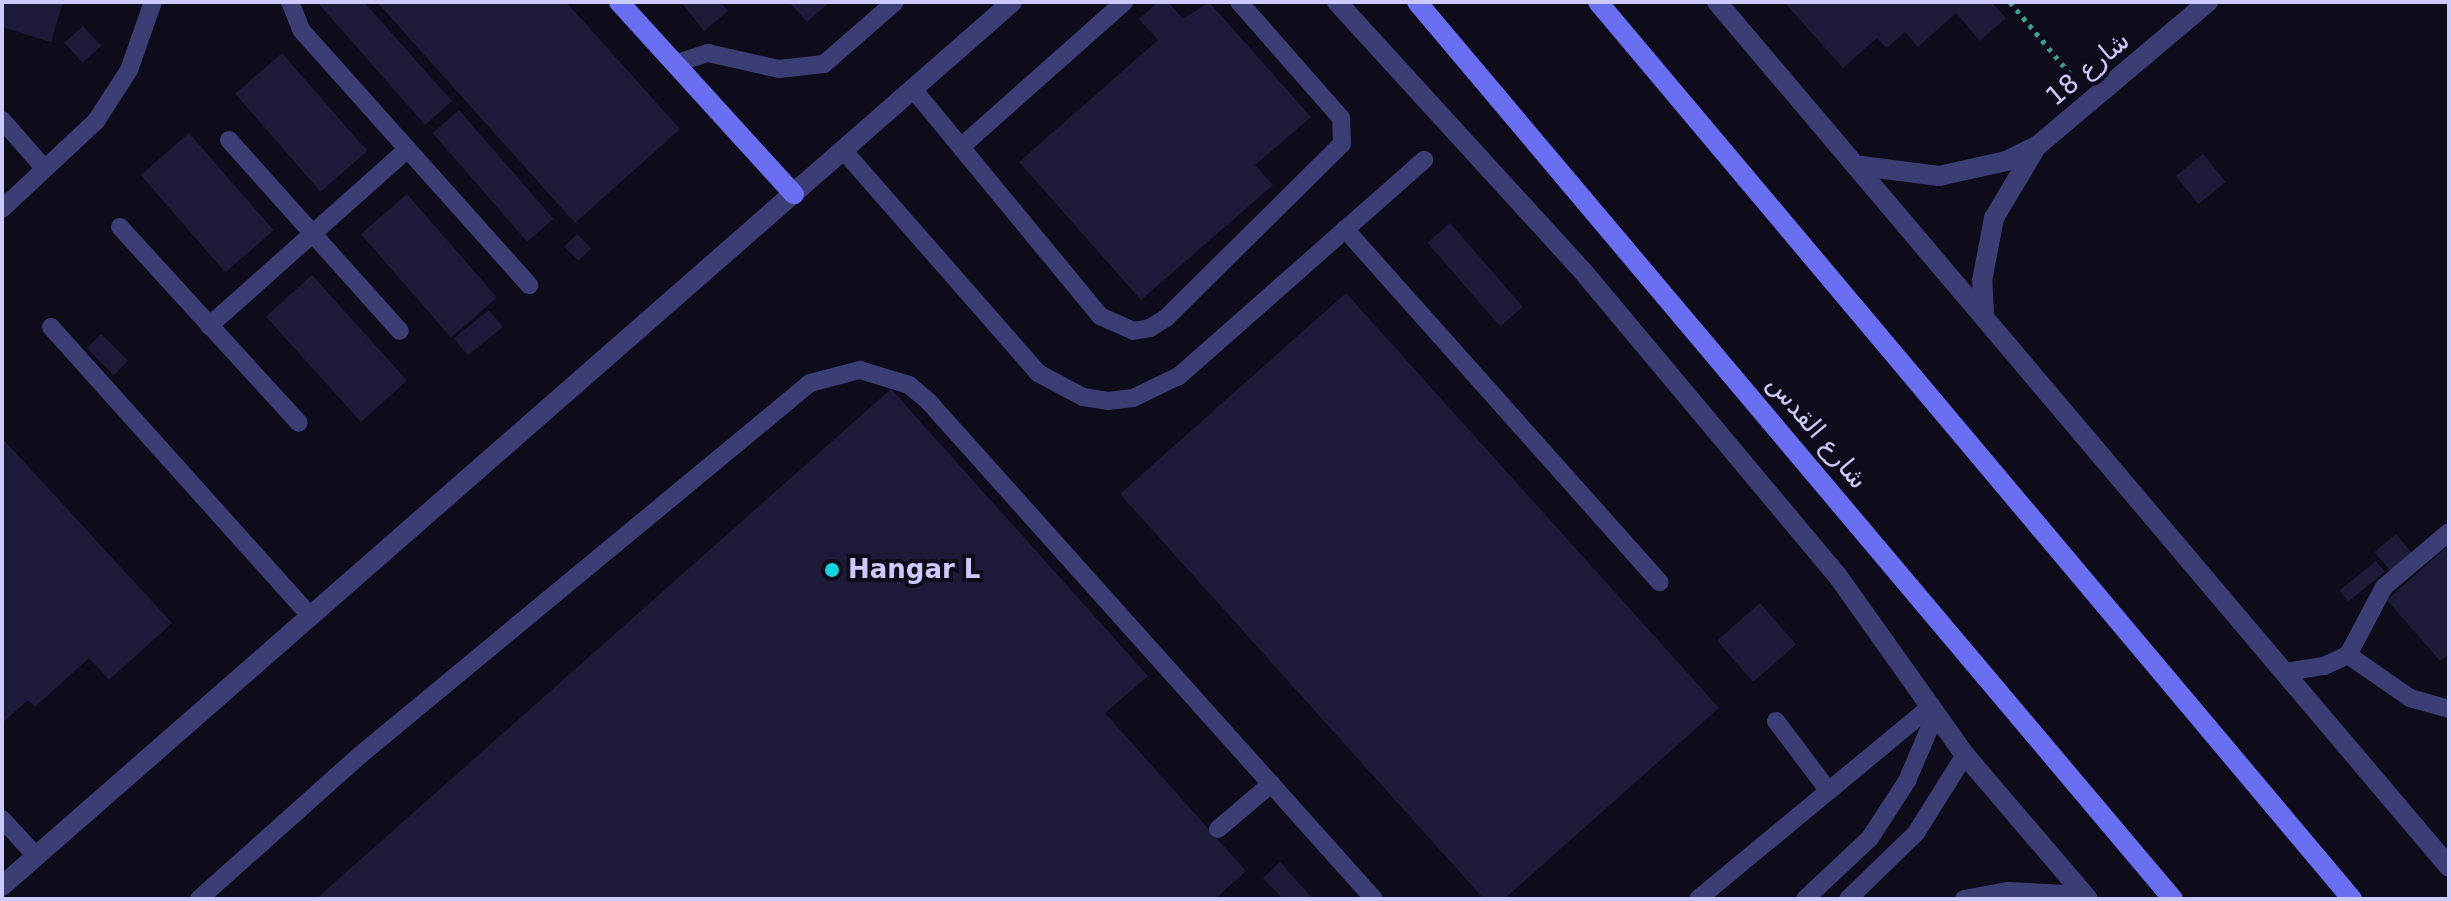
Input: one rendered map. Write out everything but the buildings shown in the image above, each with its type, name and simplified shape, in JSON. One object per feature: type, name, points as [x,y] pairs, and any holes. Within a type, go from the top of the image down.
[{"type":"main road","points":[[619,2],[794,194]]},
{"type":"main road","name":"شارع القدس","points":[[1417,2],[2173,899]]},
{"type":"main road","points":[[1598,2],[2352,899]]},
{"type":"street","points":[[2,886],[1012,2]]},
{"type":"street","points":[[1337,2],[1586,275],[1837,575],[1965,755],[2086,897]]},
{"type":"street","points":[[1717,2],[1861,166],[2449,867]]},
{"type":"street","name":"شارع 18","points":[[1861,166],[1939,176],[1978,171],[2037,146],[2208,2]]},
{"type":"street","name":"شارع 18","points":[[1984,314],[1984,260],[1994,218],[2037,146]]},
{"type":"lane","points":[[2,209],[96,121],[129,70],[153,2]]},
{"type":"lane","points":[[290,2],[302,31],[529,285]]},
{"type":"lane","points":[[677,63],[708,53],[779,69],[824,64],[895,2]]},
{"type":"lane","points":[[962,146],[1124,2]]},
{"type":"lane","points":[[913,89],[1100,316],[1133,331],[1150,328],[1166,318],[1342,144],[1341,118],[1239,2]]},
{"type":"lane","points":[[2,120],[45,169]]},
{"type":"lane","points":[[229,140],[400,331]]},
{"type":"lane","points":[[209,326],[408,149]]},
{"type":"lane","points":[[843,150],[1038,373],[1083,397],[1133,398],[1179,376],[1424,160]]},
{"type":"lane","points":[[120,227],[299,423]]},
{"type":"lane","points":[[1345,229],[1660,582]]},
{"type":"lane","points":[[51,327],[310,616]]},
{"type":"lane","points":[[199,899],[359,756],[800,391],[834,373],[860,370],[909,385],[929,402],[1374,899]]},
{"type":"lane","points":[[2285,672],[2324,666],[2348,655],[2384,587],[2449,532]]},
{"type":"lane","points":[[2348,655],[2410,698],[2449,709]]},
{"type":"lane","points":[[1698,899],[1828,790],[1933,709]]},
{"type":"lane","points":[[1805,899],[1870,838],[1907,781],[1933,709]]},
{"type":"lane","points":[[1776,721],[1828,790]]},
{"type":"lane","points":[[1848,899],[1916,833],[1965,755]]},
{"type":"lane","points":[[1218,829],[1271,784]]},
{"type":"lane","points":[[2,819],[36,856]]},
{"type":"lane","points":[[1964,899],[2008,891],[2086,897]]},
{"type":"path","points":[[2010,2],[2092,99]]},
{"type":"place","name":"Hangar L","points":[[832,570]]}]
